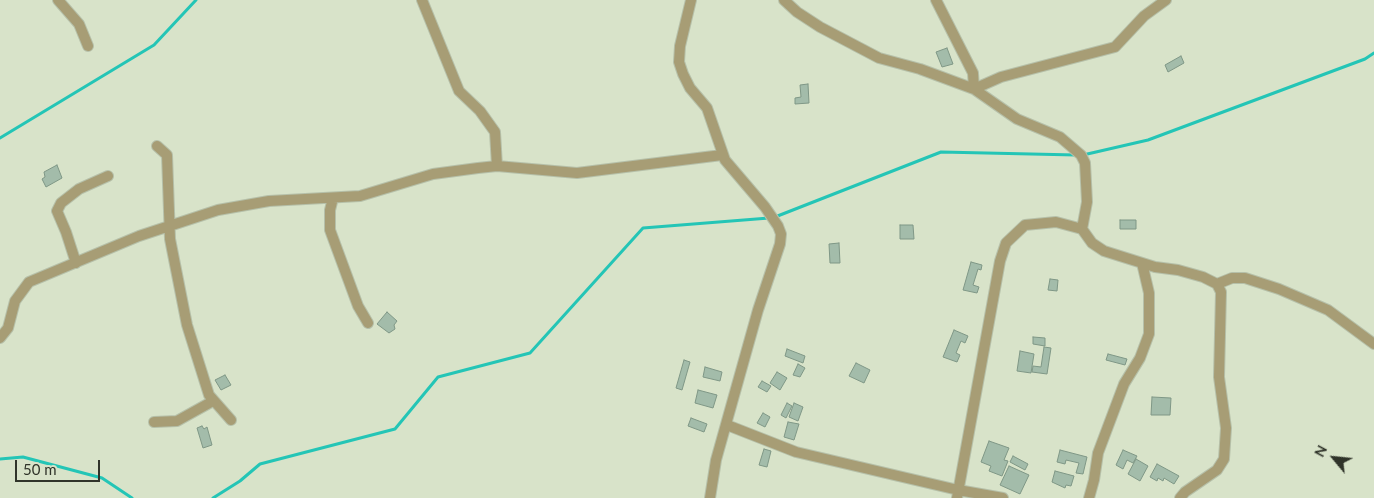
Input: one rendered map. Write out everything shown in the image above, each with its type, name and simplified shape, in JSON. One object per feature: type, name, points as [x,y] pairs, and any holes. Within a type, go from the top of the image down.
[{"type":"street","points":[[58,0],[79,24],[88,46]]},
{"type":"street","points":[[422,0],[459,91],[480,111],[495,132],[497,166]]},
{"type":"street","points":[[691,0],[680,46],[679,62],[690,88],[707,108],[722,156],[765,207],[781,234],[780,244],[758,310],[716,460],[710,498]]},
{"type":"street","points":[[784,0],[797,12],[820,27],[879,58],[920,69],[974,89],[1017,120],[1060,137],[1081,155],[1085,163],[1087,202],[1082,229]]},
{"type":"street","points":[[936,0],[973,73],[974,89]]},
{"type":"street","points":[[974,89],[1001,77],[1115,47],[1144,16],[1166,0]]},
{"type":"street","points":[[157,146],[167,155],[170,239],[187,325],[203,381],[213,401],[231,420]]},
{"type":"street","points":[[0,338],[8,328],[15,301],[28,282],[114,246],[170,226],[241,205],[269,201],[333,198],[378,192],[434,174],[497,166],[577,173],[722,156]]},
{"type":"street","points":[[76,263],[66,232],[56,212],[61,204],[79,189],[108,176]]},
{"type":"street","points":[[333,198],[330,210],[330,230],[358,306],[368,322]]},
{"type":"street","points":[[958,494],[1000,261],[1006,243],[1025,225],[1056,222],[1082,229],[1096,247],[1142,264],[1178,270],[1216,284],[1221,292],[1219,377],[1227,446],[1224,459],[1217,470],[1185,492],[1180,498]]},
{"type":"street","points":[[1089,498],[1093,486],[1098,453],[1124,384],[1140,358],[1149,334],[1149,293],[1142,264]]},
{"type":"street","points":[[1216,284],[1232,278],[1245,278],[1279,289],[1328,310],[1374,344]]},
{"type":"street","points":[[154,422],[177,421],[213,401]]},
{"type":"street","points":[[727,425],[796,452],[958,494],[1003,498]]},
{"type":"building","points":[[947,48],[953,64],[942,67],[936,52]]},
{"type":"building","points":[[1181,56],[1184,63],[1168,72],[1165,65]]},
{"type":"building","points":[[808,84],[809,103],[795,104],[795,98],[801,97],[800,85]]},
{"type":"building","points":[[57,165],[62,178],[46,187],[42,179],[45,177],[44,172]]},
{"type":"building","points":[[1120,220],[1136,220],[1136,229],[1120,229]]},
{"type":"building","points":[[900,225],[913,225],[914,239],[900,239]]},
{"type":"building","points":[[839,243],[840,263],[830,263],[829,244]]},
{"type":"building","points":[[971,262],[982,265],[981,270],[978,269],[973,285],[979,287],[977,293],[963,290]]},
{"type":"building","points":[[1050,279],[1058,280],[1057,291],[1048,290]]},
{"type":"building","points":[[387,312],[397,321],[394,325],[395,329],[389,333],[377,324]]},
{"type":"building","points":[[954,330],[968,336],[965,343],[961,341],[956,353],[960,355],[957,362],[943,357]]},
{"type":"building","points":[[1033,337],[1045,338],[1045,346],[1033,344]]},
{"type":"building","points":[[1044,347],[1051,348],[1047,374],[1032,372],[1033,366],[1041,367]]},
{"type":"building","points":[[787,349],[805,356],[803,363],[785,356]]},
{"type":"building","points":[[1020,351],[1034,354],[1031,373],[1017,371]]},
{"type":"building","points":[[1108,354],[1127,359],[1125,365],[1106,360]]},
{"type":"building","points":[[684,360],[690,362],[682,390],[676,388]]},
{"type":"building","points":[[856,363],[870,370],[864,383],[849,376]]},
{"type":"building","points":[[798,364],[805,368],[800,377],[793,375]]},
{"type":"building","points":[[705,367],[722,372],[720,381],[703,377]]},
{"type":"building","points":[[777,372],[787,378],[780,390],[770,383]]},
{"type":"building","points":[[225,375],[231,385],[221,390],[215,380]]},
{"type":"building","points":[[762,381],[771,386],[767,392],[758,387]]},
{"type":"building","points":[[698,390],[717,395],[713,408],[695,403]]},
{"type":"building","points":[[1152,397],[1171,398],[1170,415],[1151,415]]},
{"type":"building","points":[[787,403],[792,406],[786,418],[781,415]]},
{"type":"building","points":[[794,403],[803,407],[798,421],[789,417]]},
{"type":"building","points":[[763,413],[770,417],[765,427],[757,423]]},
{"type":"building","points":[[691,418],[707,424],[704,432],[688,426]]},
{"type":"building","points":[[788,422],[799,424],[794,440],[784,437]]},
{"type":"building","points":[[202,426],[204,429],[207,427],[212,445],[203,448],[197,428]]},
{"type":"building","points":[[989,441],[1009,448],[1004,460],[1008,461],[1002,476],[989,471],[991,466],[981,462]]},
{"type":"building","points":[[764,449],[771,451],[767,467],[759,465]]},
{"type":"building","points":[[1060,450],[1087,457],[1083,474],[1076,473],[1079,463],[1066,460],[1065,464],[1057,462]]},
{"type":"building","points":[[1123,450],[1137,456],[1133,463],[1127,460],[1123,469],[1116,465]]},
{"type":"building","points":[[1013,456],[1028,464],[1025,470],[1010,462]]},
{"type":"building","points":[[1136,459],[1148,466],[1140,481],[1128,474]]},
{"type":"building","points":[[1157,464],[1179,476],[1174,484],[1164,478],[1163,481],[1158,478],[1157,481],[1150,477]]},
{"type":"building","points":[[1009,466],[1029,475],[1020,494],[1000,485]]},
{"type":"building","points":[[1055,471],[1074,476],[1071,486],[1066,485],[1065,488],[1052,482]]},
{"type":"waterway","points":[[0,138],[154,45],[196,0]]},
{"type":"waterway","points":[[1083,155],[1148,140],[1365,59],[1374,53]]},
{"type":"waterway","points":[[775,217],[941,152],[1076,155]]},
{"type":"waterway","points":[[213,498],[240,481],[260,464],[395,429],[438,377],[530,353],[643,228],[769,218]]},
{"type":"waterway","points":[[0,459],[23,457],[102,478],[132,498]]}]
